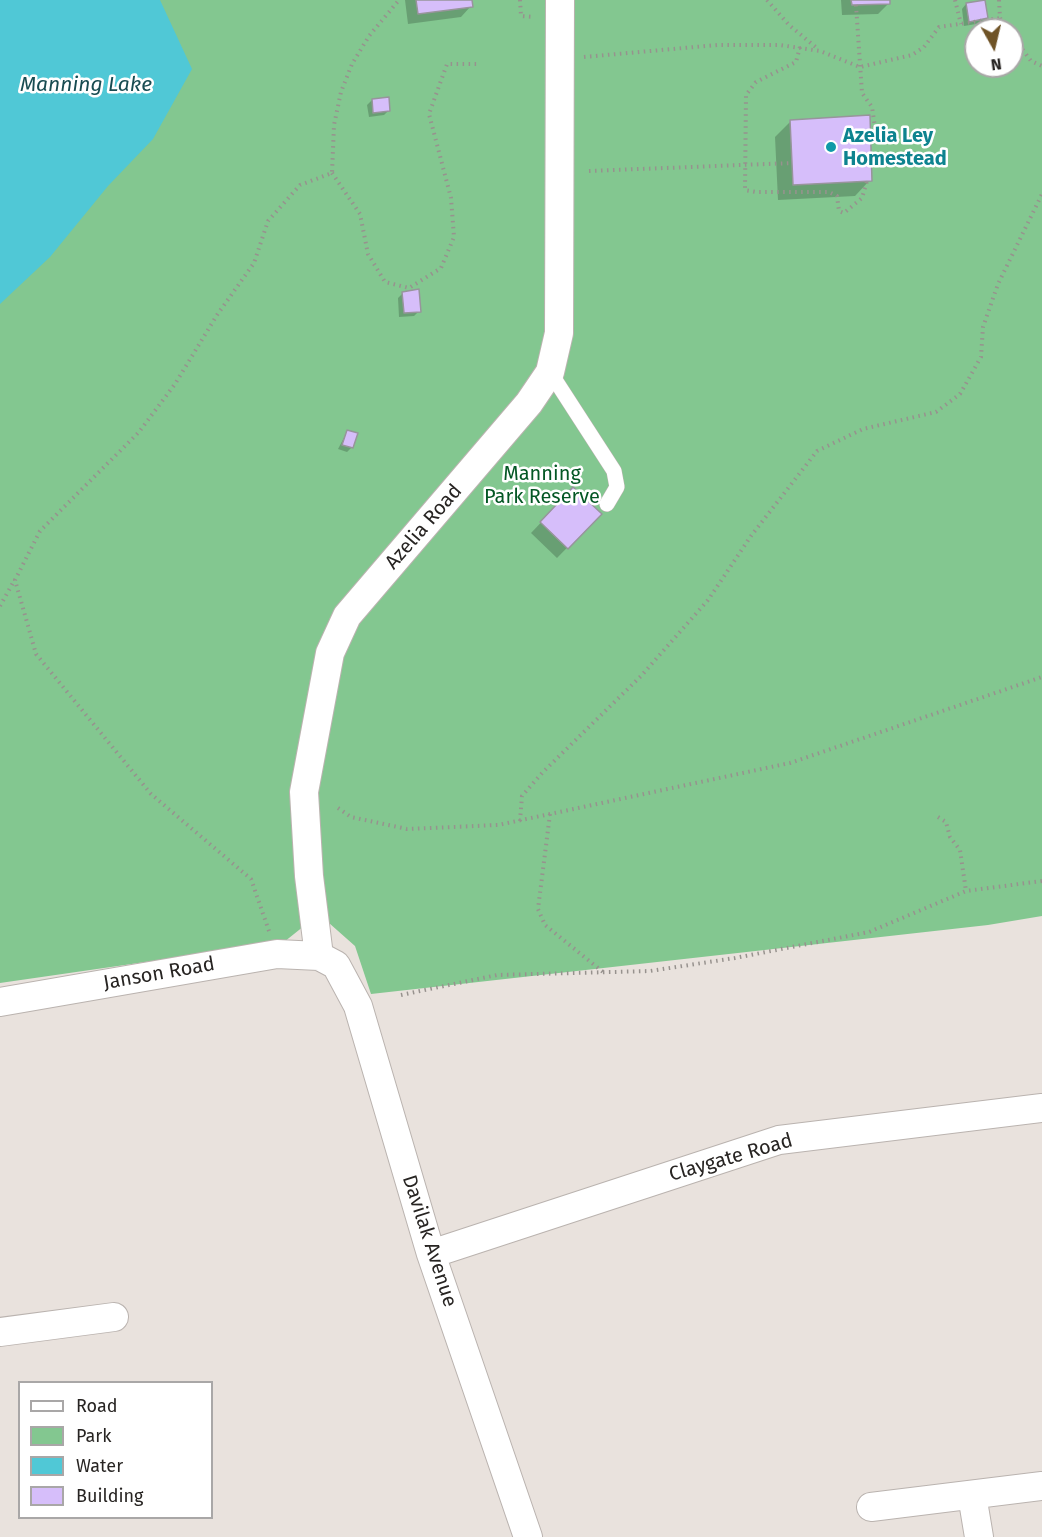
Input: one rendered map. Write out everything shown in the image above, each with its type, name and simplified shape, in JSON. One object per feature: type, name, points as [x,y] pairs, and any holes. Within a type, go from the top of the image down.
[{"type":"street","name":"Azelia Road","points":[[319,956],[309,876],[304,792],[330,653],[347,616],[529,403],[550,372],[559,333],[560,0]]},
{"type":"street","name":"Janson Road","points":[[0,1002],[277,954],[319,956]]},
{"type":"street","name":"Davilak Avenue","points":[[319,956],[336,965],[358,1006],[431,1254],[528,1537]]},
{"type":"street","name":"Claygate Road","points":[[431,1254],[779,1140],[1042,1108]]},
{"type":"street","points":[[0,1332],[114,1317]]},
{"type":"street","points":[[871,1507],[1042,1486]]},
{"type":"street","points":[[972,1495],[979,1537]]},
{"type":"lane","points":[[550,372],[614,471],[617,487],[607,504]]},
{"type":"path","points":[[399,0],[369,36],[348,73],[334,125],[332,173],[360,214],[368,254],[385,282],[409,288],[441,268],[454,237],[451,198],[429,114],[447,64],[477,64]]},
{"type":"path","points":[[520,0],[521,16]]},
{"type":"path","points":[[766,0],[789,25],[820,51]]},
{"type":"path","points":[[955,0],[961,24]]},
{"type":"path","points":[[999,0],[1000,18]]},
{"type":"path","points":[[856,5],[862,93],[872,106],[875,127],[870,131]]},
{"type":"path","points":[[559,58],[717,45],[800,47],[820,51],[860,67],[912,55],[924,47],[939,27],[964,24]]},
{"type":"path","points":[[800,47],[796,62],[756,82],[748,91],[745,100],[745,190],[829,192],[837,196],[839,212],[844,213],[862,198],[867,181]]},
{"type":"path","points":[[1024,51],[1031,61],[1042,66]]},
{"type":"path","points":[[589,171],[792,163]]},
{"type":"path","points":[[0,606],[40,531],[139,432],[175,384],[217,315],[254,263],[268,221],[300,185],[332,173]]},
{"type":"path","points":[[520,821],[522,796],[543,772],[641,676],[708,600],[751,536],[817,451],[863,429],[936,412],[960,394],[981,357],[983,327],[998,284],[1042,194]]},
{"type":"path","points":[[15,580],[36,654],[151,794],[251,879],[277,954]]},
{"type":"path","points":[[338,808],[351,817],[407,830],[498,825],[520,821],[790,762],[1042,677]]},
{"type":"path","points":[[550,814],[538,909],[545,925],[603,972]]},
{"type":"path","points":[[938,817],[946,822],[950,837],[960,850],[966,891]]},
{"type":"path","points":[[401,995],[497,975],[650,971],[869,932],[966,891],[1042,880]]},
{"type":"green space","name":"Manning Park Reserve","points":[[0,0],[1042,0],[1042,916],[988,925],[371,994],[355,946],[329,923],[304,926],[284,942],[0,983]]},
{"type":"water","name":"Manning Lake","points":[[0,0],[160,0],[192,69],[153,139],[108,186],[50,257],[0,304]]},
{"type":"building","points":[[416,0],[472,0],[473,7],[418,14]]},
{"type":"building","points":[[851,0],[890,0],[890,4],[852,5]]},
{"type":"building","points":[[985,0],[988,18],[968,18],[966,3]]},
{"type":"building","points":[[389,97],[390,111],[373,113],[372,99]]},
{"type":"building","name":"Azelia Ley Homestead","points":[[870,115],[872,181],[793,185],[790,120]]},
{"type":"building","points":[[419,289],[421,312],[404,313],[402,292]]},
{"type":"building","points":[[347,430],[358,433],[353,448],[342,445]]},
{"type":"building","points":[[573,487],[602,514],[568,549],[540,522]]},
{"type":"place","name":"Azelia Ley Homestead","points":[[831,147]]}]
